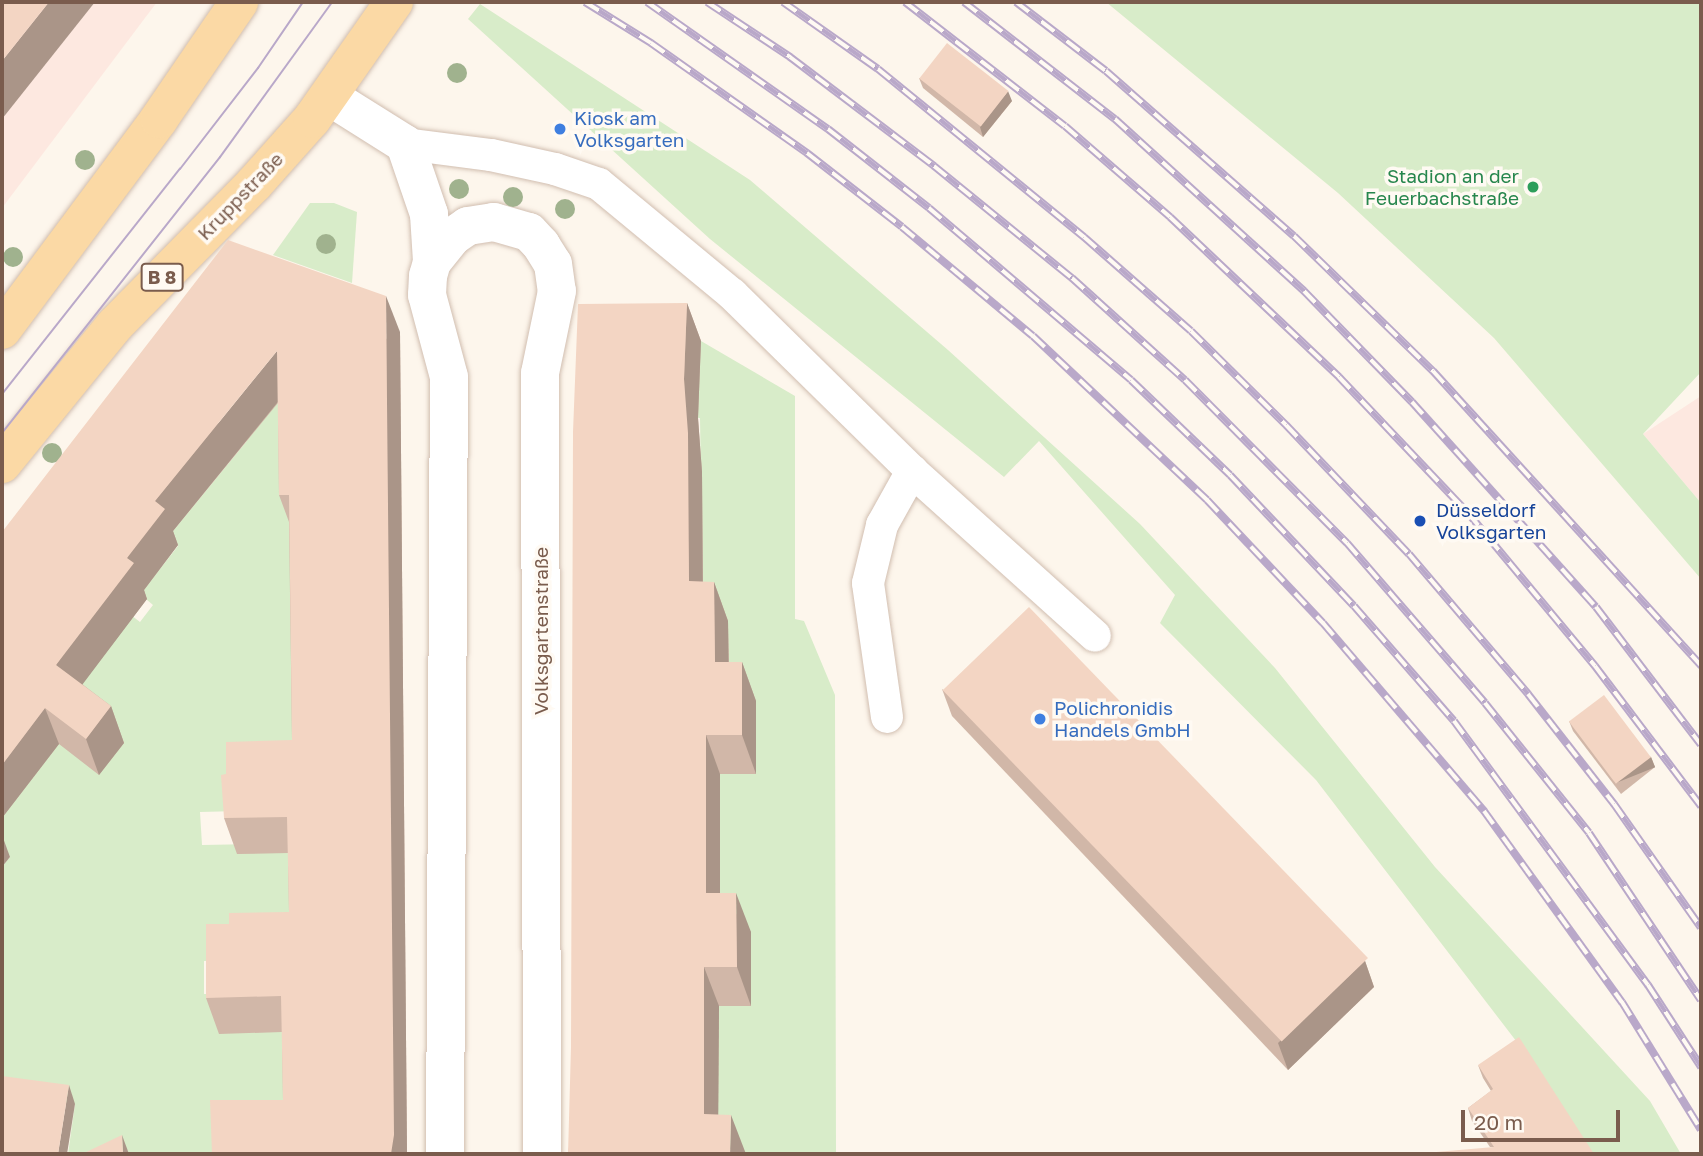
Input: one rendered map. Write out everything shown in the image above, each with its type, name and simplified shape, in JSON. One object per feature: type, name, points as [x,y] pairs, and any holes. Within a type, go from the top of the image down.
[{"type":"main road","points":[[2,330],[159,119],[239,2]]},
{"type":"main road","name":"Kruppstraße","points":[[2,464],[115,325],[254,184],[330,97],[390,8]]},
{"type":"street","points":[[330,97],[405,144],[429,214],[432,262],[428,295],[449,377],[445,1154]]},
{"type":"street","name":"Volksgartenstraße","points":[[432,262],[442,246],[468,226],[494,222],[529,233],[541,245],[553,264],[557,291],[540,373],[542,1154]]},
{"type":"lane","points":[[405,144],[491,155],[555,169],[599,184],[732,294],[912,471],[1095,636]]},
{"type":"lane","points":[[887,717],[868,583],[882,525],[912,471]]},
{"type":"shaded area","points":[[2,2],[157,2],[2,208]]},
{"type":"shaded area","points":[[1701,396],[1701,503],[1643,434]]},
{"type":"green space","name":"Stadion an der Feuerbachstraße","points":[[1106,2],[1701,2],[1701,372],[1643,434],[1701,503],[1701,579],[1494,338],[1338,193]]},
{"type":"green space","points":[[480,4],[750,180],[948,350],[1140,524],[1275,668],[1435,867],[1650,1101],[1681,1154],[1588,1154],[1523,1050],[1316,780],[1160,623],[1175,595],[1039,441],[1004,477],[710,239],[468,19]]},
{"type":"green space","points":[[310,203],[334,203],[357,212],[352,283],[273,255]]},
{"type":"green space","points":[[701,341],[795,396],[795,619],[804,621],[835,695],[836,1154],[746,1154],[684,1134],[691,1006],[751,1006],[750,932],[691,932],[693,774],[756,774],[756,701],[715,700],[728,643],[728,621],[703,620],[700,418],[686,418]]},
{"type":"green space","points":[[308,386],[305,777],[239,811],[200,812],[202,845],[300,843],[312,899],[243,960],[204,961],[204,994],[219,994],[285,1032],[297,1142],[224,1154],[68,1154],[75,1104],[2,1094],[2,867],[10,857],[2,851],[2,791],[70,701],[114,602],[140,622],[153,605],[140,594],[178,546],[168,537],[246,442],[264,399]]},
{"type":"building","points":[[2,2],[49,2],[2,61]]},
{"type":"building","points":[[947,43],[1008,91],[981,126],[919,78]]},
{"type":"building","points":[[228,240],[386,296],[394,1135],[391,1154],[212,1154],[210,1100],[283,1100],[281,996],[206,998],[206,924],[229,924],[229,913],[289,912],[287,817],[224,818],[221,775],[226,774],[226,742],[292,740],[289,495],[279,495],[277,351],[155,501],[165,509],[127,558],[134,563],[56,665],[111,706],[86,739],[45,708],[2,765],[2,532]]},
{"type":"building","points":[[687,303],[684,379],[688,433],[689,581],[714,582],[715,662],[742,662],[742,735],[706,735],[706,893],[736,893],[737,967],[704,967],[704,1114],[731,1115],[730,1154],[568,1154],[571,1047],[573,432],[578,304]]},
{"type":"building","points":[[1029,607],[1368,958],[1282,1041],[943,690]]},
{"type":"building","points":[[1604,695],[1651,757],[1616,784],[1569,721]]},
{"type":"building","points":[[1519,1037],[1594,1154],[1413,1154],[1494,1147],[1468,1108],[1493,1089],[1478,1065]]},
{"type":"building","points":[[2,1076],[69,1085],[58,1154],[2,1154]]},
{"type":"building","points":[[122,1135],[123,1154],[82,1154]]},
{"type":"tram line","points":[[2,394],[258,68],[303,2]]},
{"type":"tram line","points":[[2,433],[220,157],[332,2]]},
{"type":"railway","points":[[585,2],[651,43],[807,153],[902,227],[1033,336],[1207,500],[1323,623],[1484,811],[1622,1002],[1701,1130]]},
{"type":"railway","points":[[647,2],[828,129],[929,208],[1131,380],[1230,475],[1354,606],[1454,721],[1648,985],[1701,1067]]},
{"type":"railway","points":[[707,2],[790,57],[934,166],[1072,278],[1185,380],[1347,543],[1485,703],[1589,833],[1701,1000]]},
{"type":"railway","points":[[783,2],[878,69],[1084,237],[1191,331],[1286,425],[1409,554],[1528,694],[1614,804],[1701,928]]},
{"type":"railway","points":[[905,2],[1065,126],[1170,217],[1339,377],[1468,513],[1595,666],[1701,806]]},
{"type":"railway","points":[[964,2],[1115,119],[1304,291],[1412,402],[1596,607],[1701,745]]},
{"type":"railway","points":[[1016,2],[1106,71],[1294,236],[1433,371],[1701,666]]},
{"type":"place","name":"Kiosk am Volksgarten","points":[[560,129]]},
{"type":"place","name":"Stadion an der Feuerbachstraße","points":[[1533,187]]},
{"type":"place","name":"Düsseldorf Volksgarten","points":[[1420,521]]},
{"type":"place","name":"Polichronidis Handels GmbH","points":[[1040,719]]}]
